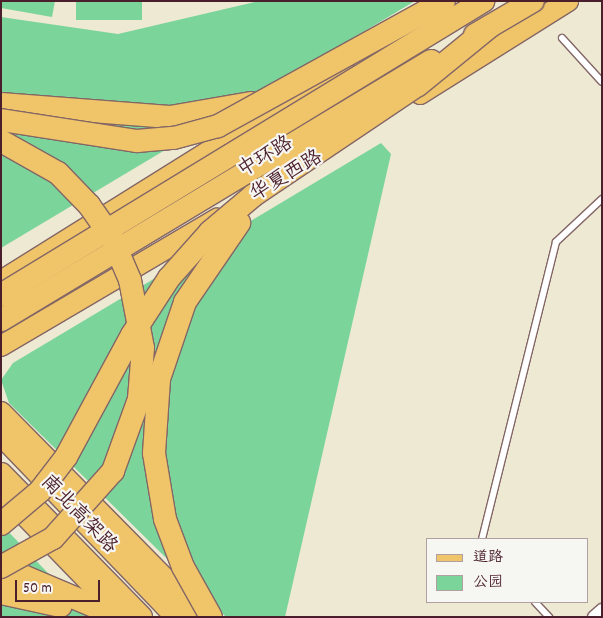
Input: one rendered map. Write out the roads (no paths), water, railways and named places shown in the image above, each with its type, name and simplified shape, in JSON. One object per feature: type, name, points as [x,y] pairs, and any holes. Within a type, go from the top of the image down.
[{"type":"highway","points":[[1,120],[137,141],[174,138],[218,126],[444,1]]},
{"type":"highway","name":"中环路","points":[[1,295],[483,1]]},
{"type":"highway","name":"中环路","points":[[1,320],[533,1]]},
{"type":"highway","points":[[1,524],[40,491],[66,457],[132,335],[169,278],[210,232],[277,180],[418,85],[489,27]]},
{"type":"highway","points":[[1,104],[170,118],[214,113],[274,96]]},
{"type":"highway","points":[[1,141],[58,173],[89,205],[112,238],[130,280],[143,348],[139,399],[113,471],[53,538],[1,567]]},
{"type":"highway","points":[[211,617],[183,567],[166,519],[154,452],[159,379],[185,302],[220,245],[277,180]]},
{"type":"highway","name":"南北高架路","points":[[1,434],[177,617]]},
{"type":"highway","name":"南北高架路","points":[[1,474],[141,617]]},
{"type":"highway","points":[[1,574],[25,576],[96,607],[108,617]]},
{"type":"highway","points":[[1,594],[36,597],[93,617]]},
{"type":"main road","points":[[1,281],[450,1]]},
{"type":"main road","name":"华夏西路","points":[[1,346],[292,175],[568,1]]},
{"type":"main road","points":[[1,412],[203,617]]},
{"type":"main road","points":[[1,491],[124,617]]},
{"type":"street","points":[[594,617],[602,610]]},
{"type":"lane","points":[[562,38],[602,82]]},
{"type":"lane","points":[[482,538],[556,242],[602,199]]},
{"type":"lane","points":[[536,603],[549,617]]}]
